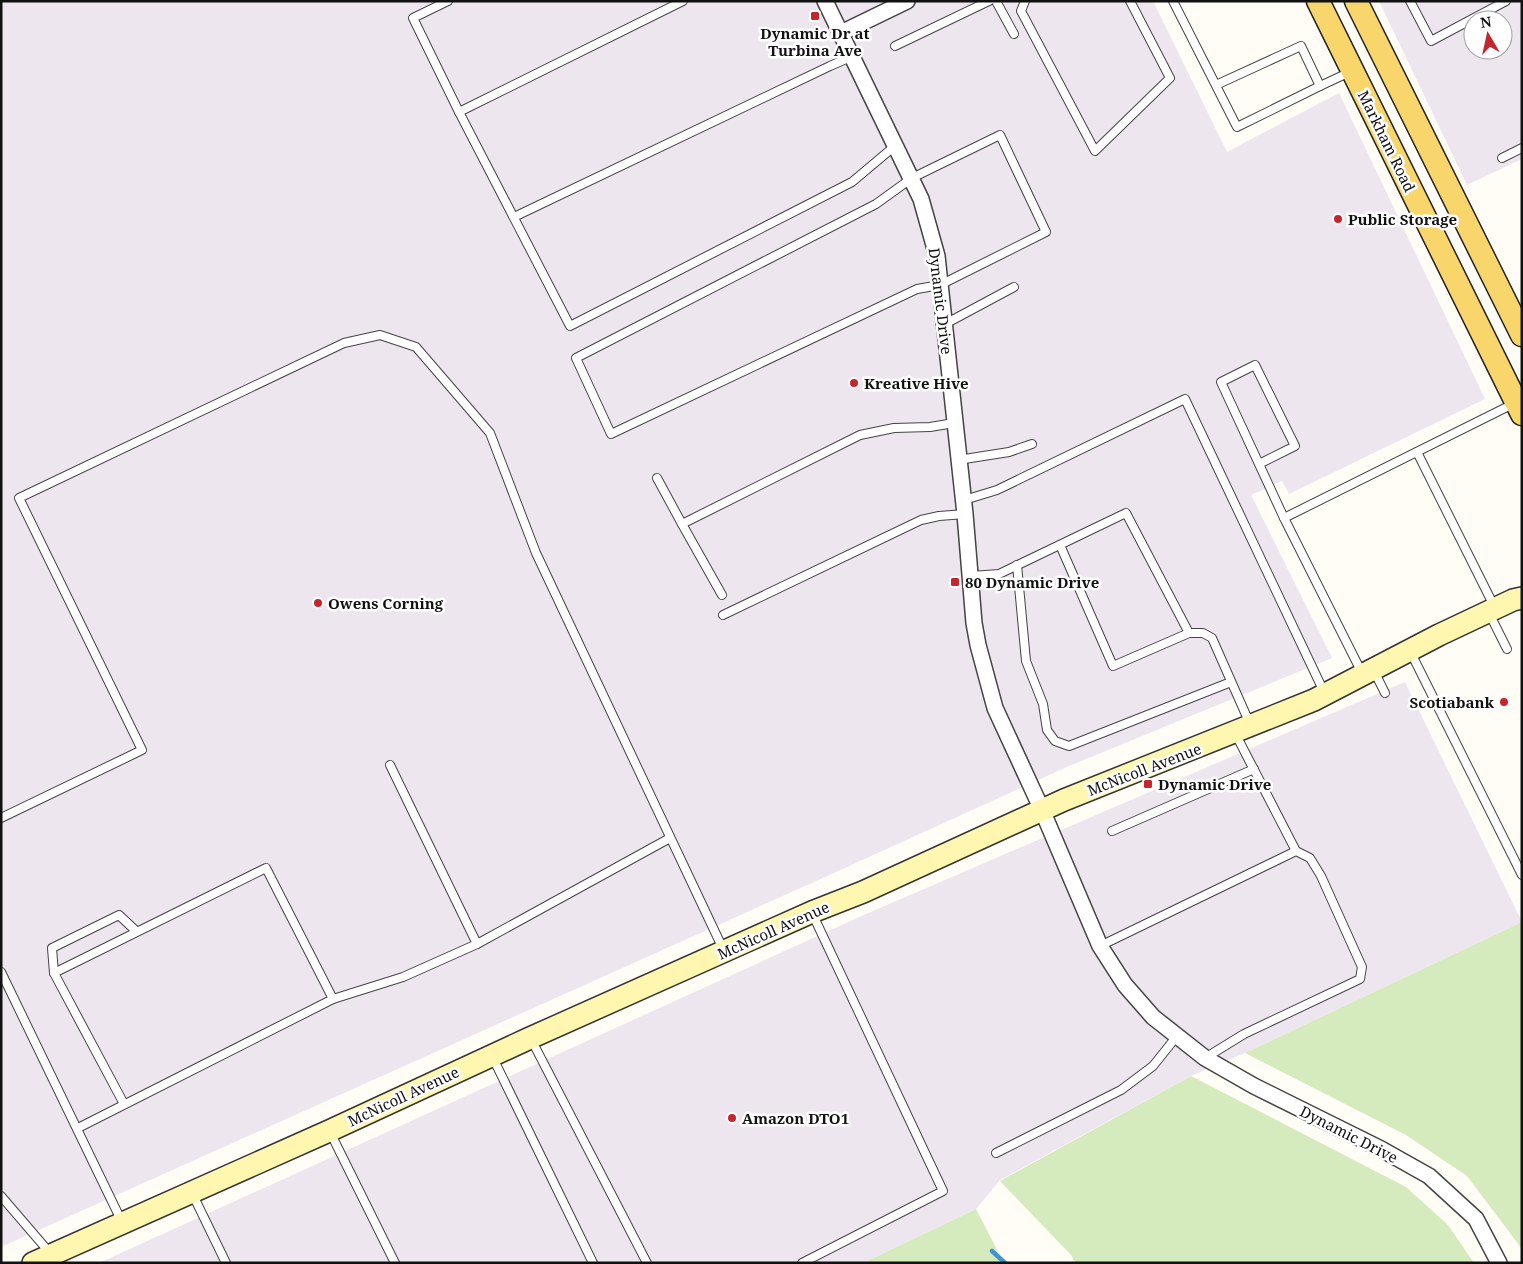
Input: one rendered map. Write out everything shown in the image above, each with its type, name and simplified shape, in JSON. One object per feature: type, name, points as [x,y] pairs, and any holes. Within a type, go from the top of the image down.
[{"type":"main road","name":"Markham Road","points":[[1318,1],[1519,408]]},
{"type":"main road","points":[[1356,1],[1519,322]]},
{"type":"main road","name":"McNicoll Avenue","points":[[46,1260],[122,1222],[329,1131],[492,1055],[812,912],[862,892],[1042,810],[1243,730],[1326,694],[1508,601]]},
{"type":"street","name":"Dynamic Drive","points":[[826,1],[912,178],[921,199],[938,256],[974,623],[978,645],[996,708],[1100,946],[1125,985],[1153,1017],[1206,1058],[1254,1086],[1381,1149],[1430,1176],[1476,1219],[1499,1263]]},
{"type":"street","points":[[842,33],[907,1]]},
{"type":"lane","points":[[448,1],[413,18],[459,112],[570,326],[852,182],[896,145]]},
{"type":"lane","points":[[459,112],[682,1]]},
{"type":"lane","points":[[895,46],[989,1]]},
{"type":"lane","points":[[996,1],[1014,34]]},
{"type":"lane","points":[[1025,1],[1020,11],[1095,151],[1170,78],[1130,1]]},
{"type":"lane","points":[[1173,1],[1237,127],[1353,71]]},
{"type":"lane","points":[[1410,1],[1431,41],[1506,1]]},
{"type":"lane","points":[[1216,85],[1301,46],[1320,86]]},
{"type":"lane","points":[[514,217],[853,56]]},
{"type":"lane","points":[[1000,135],[1046,232],[940,285],[916,289],[611,434],[576,358],[876,204],[912,178],[1000,135]]},
{"type":"lane","points":[[1502,158],[1522,148]]},
{"type":"lane","points":[[945,324],[1014,287]]},
{"type":"lane","points":[[1,818],[142,750],[19,498],[344,343],[380,335],[416,347],[490,433],[536,553],[724,952]]},
{"type":"lane","points":[[1259,464],[1295,446],[1255,365],[1221,382],[1284,518],[1368,672],[1385,693]]},
{"type":"lane","points":[[723,615],[921,520],[939,516],[997,490],[1185,399],[1326,694]]},
{"type":"lane","points":[[1284,518],[1417,452],[1519,408]]},
{"type":"lane","points":[[682,524],[860,435],[894,428],[930,427],[954,423]]},
{"type":"lane","points":[[958,460],[1010,452],[1032,444]]},
{"type":"lane","points":[[1417,452],[1508,601],[1507,649]]},
{"type":"lane","points":[[657,478],[722,594]]},
{"type":"lane","points":[[970,576],[1000,574],[1126,513],[1188,633]]},
{"type":"lane","points":[[1060,545],[1113,666],[1188,633],[1203,633],[1212,638],[1231,682],[1254,769],[1296,851],[1310,858],[1321,876],[1362,967],[1360,979],[1244,1034],[1206,1058]]},
{"type":"lane","points":[[1016,566],[1026,661],[1043,704],[1047,730],[1055,741],[1069,746],[1231,682]]},
{"type":"lane","points":[[1410,650],[1522,876]]},
{"type":"lane","points":[[390,765],[477,944]]},
{"type":"lane","points":[[1112,831],[1254,769]]},
{"type":"lane","points":[[78,1128],[334,999],[403,978],[477,944],[670,838]]},
{"type":"lane","points":[[1100,946],[1296,851]]},
{"type":"lane","points":[[54,973],[266,868],[334,999]]},
{"type":"lane","points":[[802,1263],[943,1191],[812,912]]},
{"type":"lane","points":[[124,1104],[54,973],[52,948],[119,915],[136,931]]},
{"type":"lane","points":[[1,972],[78,1128],[110,1201],[122,1222]]},
{"type":"lane","points":[[996,1153],[1121,1090],[1153,1066],[1177,1036]]},
{"type":"lane","points":[[530,1038],[647,1263]]},
{"type":"lane","points":[[492,1055],[593,1263]]},
{"type":"lane","points":[[329,1131],[395,1263]]},
{"type":"lane","points":[[191,1191],[226,1263]]},
{"type":"lane","points":[[1,1196],[46,1260]]},
{"type":"shaded area","points":[[1,1],[1153,1],[1227,152],[1339,93],[1485,399],[1289,494],[1282,481],[1251,495],[1332,658],[1069,766],[1,1247]]},
{"type":"shaded area","points":[[1379,1],[1522,1],[1522,159],[1467,185]]},
{"type":"shaded area","points":[[1405,682],[1522,922],[1245,1053],[1191,1076],[1000,1180],[976,1209],[863,1263],[99,1263],[866,914]]},
{"type":"green space","points":[[1522,922],[1522,1249],[1467,1176],[1406,1135],[1245,1053]]},
{"type":"green space","points":[[1191,1076],[1406,1187],[1448,1225],[1474,1263],[1075,1263],[1071,1255],[1000,1181]]},
{"type":"green space","points":[[976,1209],[1004,1263],[863,1263]]},
{"type":"waterway","points":[[992,1251],[1005,1263]]},
{"type":"place","name":"Dynamic Dr at Turbina Ave","points":[[815,16]]},
{"type":"place","name":"Public Storage","points":[[1338,219]]},
{"type":"place","name":"Kreative Hive","points":[[854,383]]},
{"type":"place","name":"80 Dynamic Drive","points":[[955,582]]},
{"type":"place","name":"Owens Corning","points":[[318,603]]},
{"type":"place","name":"Scotiabank","points":[[1504,702]]},
{"type":"place","name":"Dynamic Drive","points":[[1148,784]]},
{"type":"place","name":"Amazon DTO1","points":[[732,1118]]}]
